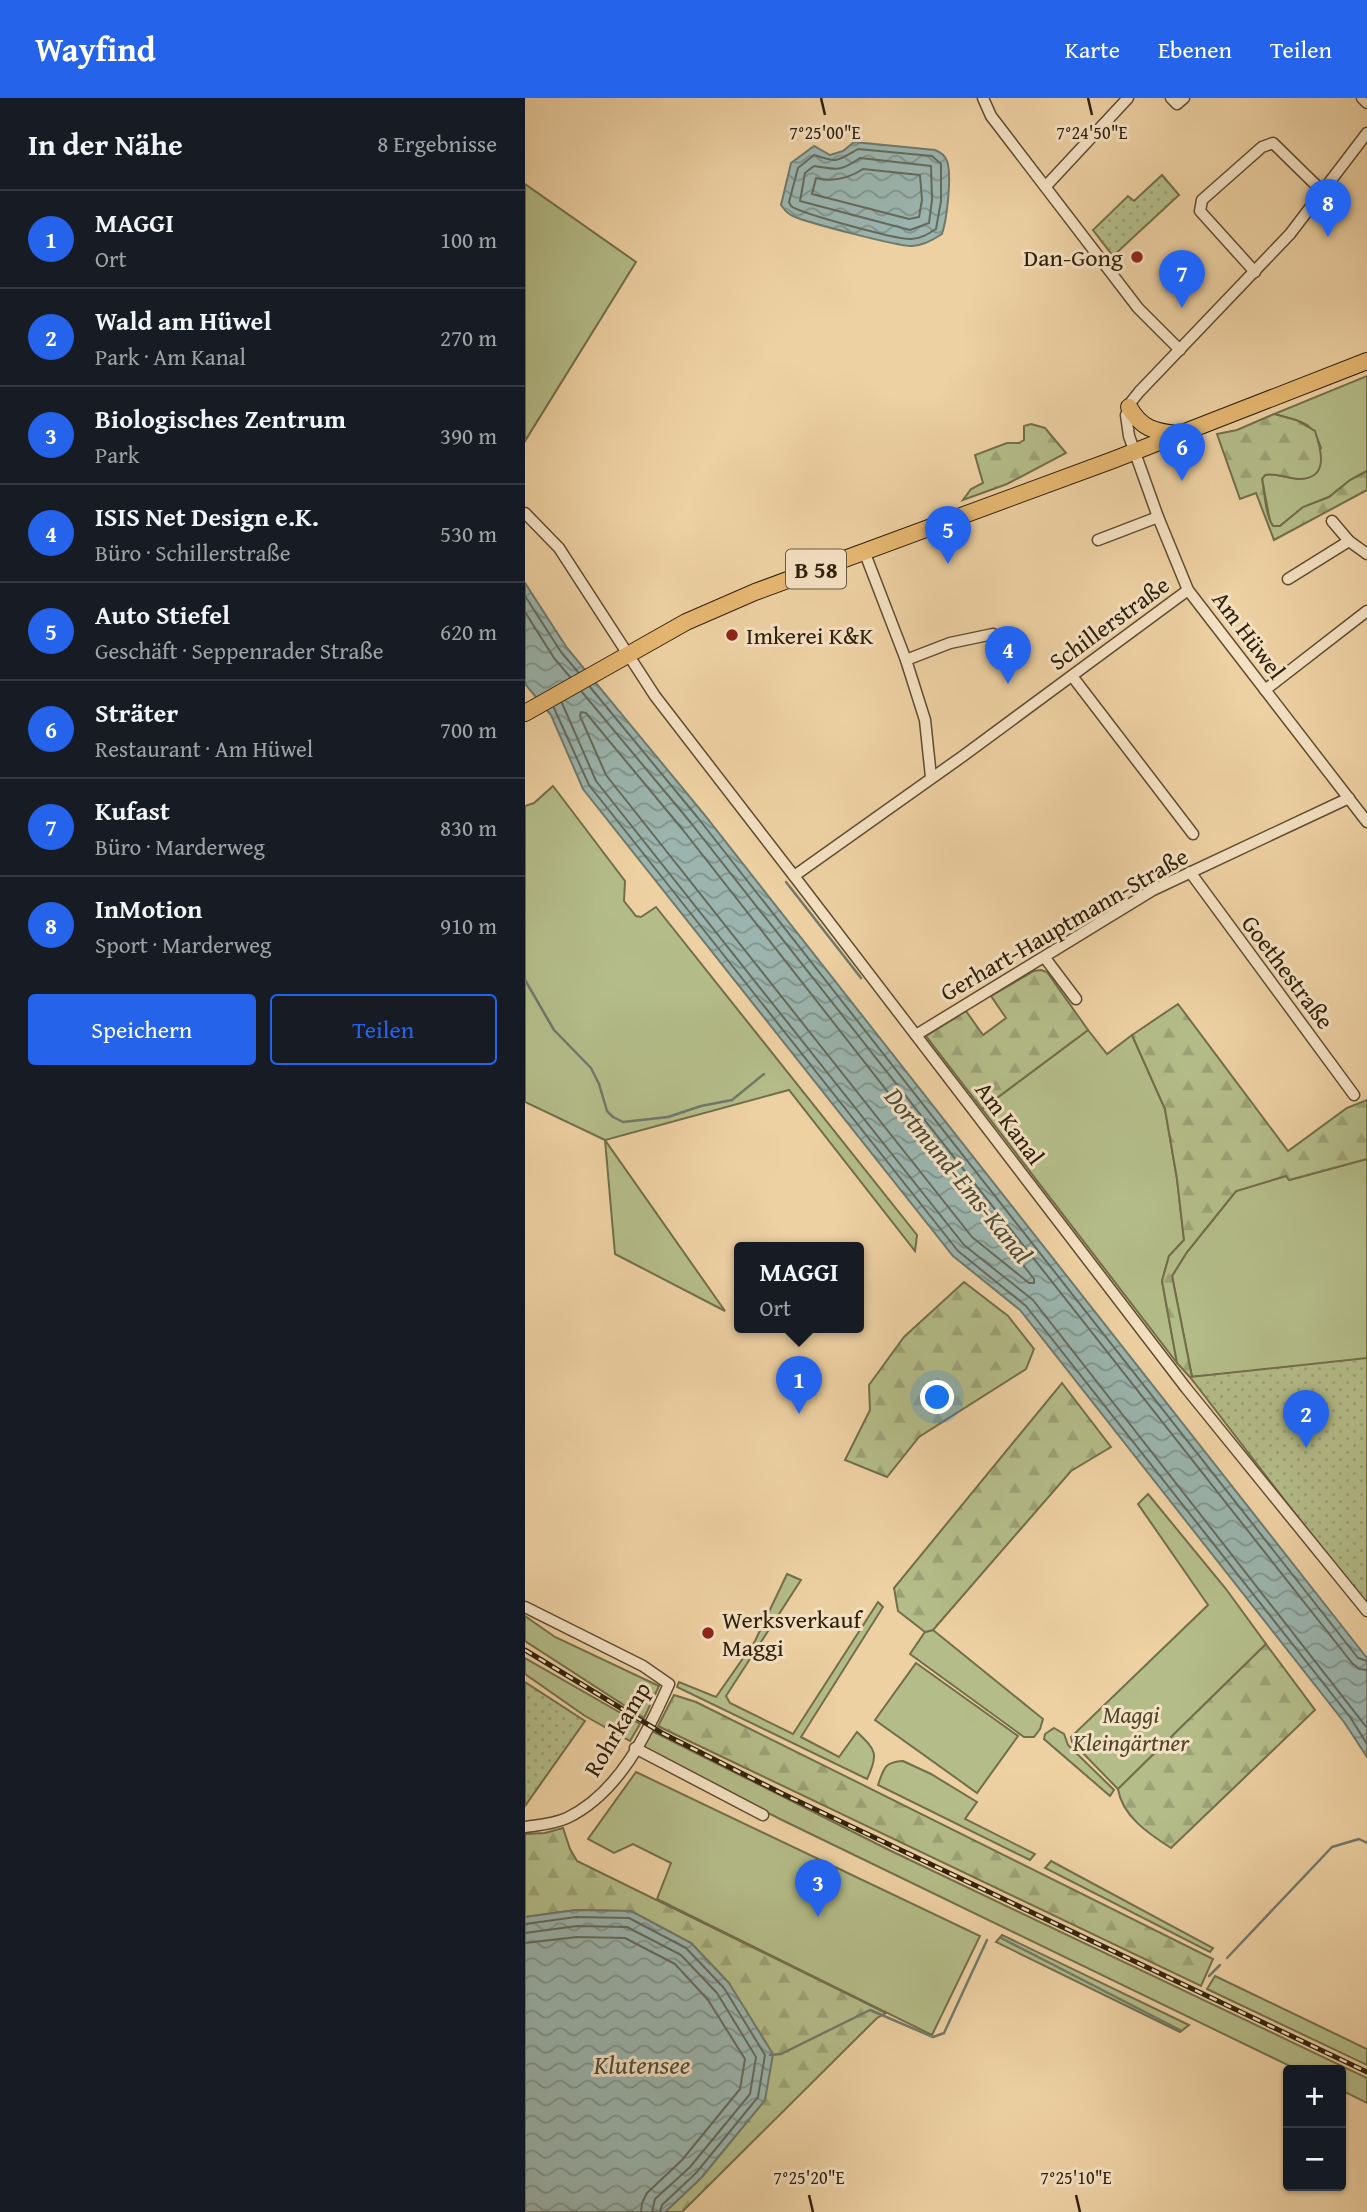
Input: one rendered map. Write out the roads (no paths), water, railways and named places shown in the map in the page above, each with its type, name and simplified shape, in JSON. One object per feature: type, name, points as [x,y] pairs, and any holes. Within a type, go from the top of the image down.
[{"type":"main road","name":"B 58","points":[[527,712],[686,621],[754,592],[1134,452],[1367,361]]},
{"type":"main road","points":[[1129,407],[1136,420],[1146,428],[1180,434]]},
{"type":"street","points":[[983,98],[991,116],[1138,308],[1179,350]]},
{"type":"street","points":[[1046,186],[1128,98]]},
{"type":"street","points":[[1171,98],[1177,104],[1184,98]]},
{"type":"street","points":[[1362,98],[1367,103]]},
{"type":"street","points":[[1129,407],[1139,392],[1290,234],[1367,132]]},
{"type":"street","points":[[1255,272],[1200,211],[1202,200],[1262,147],[1273,143],[1321,190]]},
{"type":"street","name":"Am Hüwel","points":[[1129,407],[1127,424],[1134,452],[1188,590],[1367,822]]},
{"type":"street","name":"Am Kanal","points":[[525,513],[559,548],[655,696],[1186,1388],[1367,1611]]},
{"type":"street","points":[[1098,541],[1158,517]]},
{"type":"street","points":[[1332,521],[1349,541],[1367,554]]},
{"type":"street","points":[[1288,579],[1349,541]]},
{"type":"street","points":[[794,876],[931,777],[925,720],[906,660],[864,551]]},
{"type":"street","name":"Schillerstraße","points":[[931,777],[1188,590]]},
{"type":"street","points":[[1265,691],[1367,611]]},
{"type":"street","points":[[906,660],[950,643],[993,634]]},
{"type":"street","points":[[1072,676],[1193,834]]},
{"type":"street","name":"Gerhart-Hauptmann-Straße","points":[[916,1035],[1153,890],[1349,798]]},
{"type":"street","name":"Goethestraße","points":[[1190,872],[1354,1095]]},
{"type":"street","points":[[1045,958],[1076,999]]},
{"type":"street","name":"Rohrkamp","points":[[525,1607],[550,1622],[643,1666],[669,1684],[613,1783],[594,1802],[565,1819],[525,1826]]},
{"type":"street","points":[[635,1748],[763,1815]]},
{"type":"water","points":[[854,142],[935,150],[944,155],[949,186],[942,234],[920,245],[904,245],[815,223],[786,211],[781,205],[791,163],[814,146],[830,155],[843,151]]},
{"type":"water","name":"Dortmund-Ems-Kanal","points":[[525,583],[567,648],[703,813],[1367,1658],[1367,1757],[1344,1722],[1020,1310],[953,1256],[583,789],[551,715],[525,684]]},
{"type":"water","name":"Klutensee","points":[[576,1910],[631,1911],[691,1943],[729,1983],[773,2054],[765,2100],[701,2178],[665,2212],[525,2212],[525,1917]]},
{"type":"waterway","points":[[786,882],[861,978]]},
{"type":"waterway","points":[[525,980],[554,1030],[591,1068],[607,1111],[623,1122],[668,1117],[701,1106],[732,1100],[764,1074]]},
{"type":"waterway","points":[[1227,1958],[1332,1847],[1359,1839],[1367,1843]]},
{"type":"waterway","points":[[1001,1938],[1180,2030]]},
{"type":"waterway","points":[[770,2055],[781,2054],[870,2010],[933,2037],[944,2033],[987,1940]]},
{"type":"waterway","points":[[1209,1976],[1220,1965]]},
{"type":"railway","points":[[525,1650],[662,1733],[781,1793],[1367,2072]]},
{"type":"place","name":"InMotion","points":[[1328,237]]},
{"type":"place","name":"Dan-Gong","points":[[1137,257]]},
{"type":"place","name":"Kufast","points":[[1182,308]]},
{"type":"place","name":"Sträter","points":[[1182,481]]},
{"type":"place","name":"Auto Stiefel","points":[[948,564]]},
{"type":"place","name":"Imkerei K&K","points":[[732,635]]},
{"type":"place","name":"ISIS Net Design e.K.","points":[[1008,684]]},
{"type":"place","name":"MAGGI","points":[[799,1414]]},
{"type":"place","name":"Wald am Hüwel","points":[[1306,1448]]},
{"type":"place","name":"Werksverkauf Maggi","points":[[708,1633]]},
{"type":"place","name":"Biologisches Zentrum","points":[[818,1917]]},
{"type":"park label","name":"Maggi Kleingärtner","points":[[1131,1728]]}]
